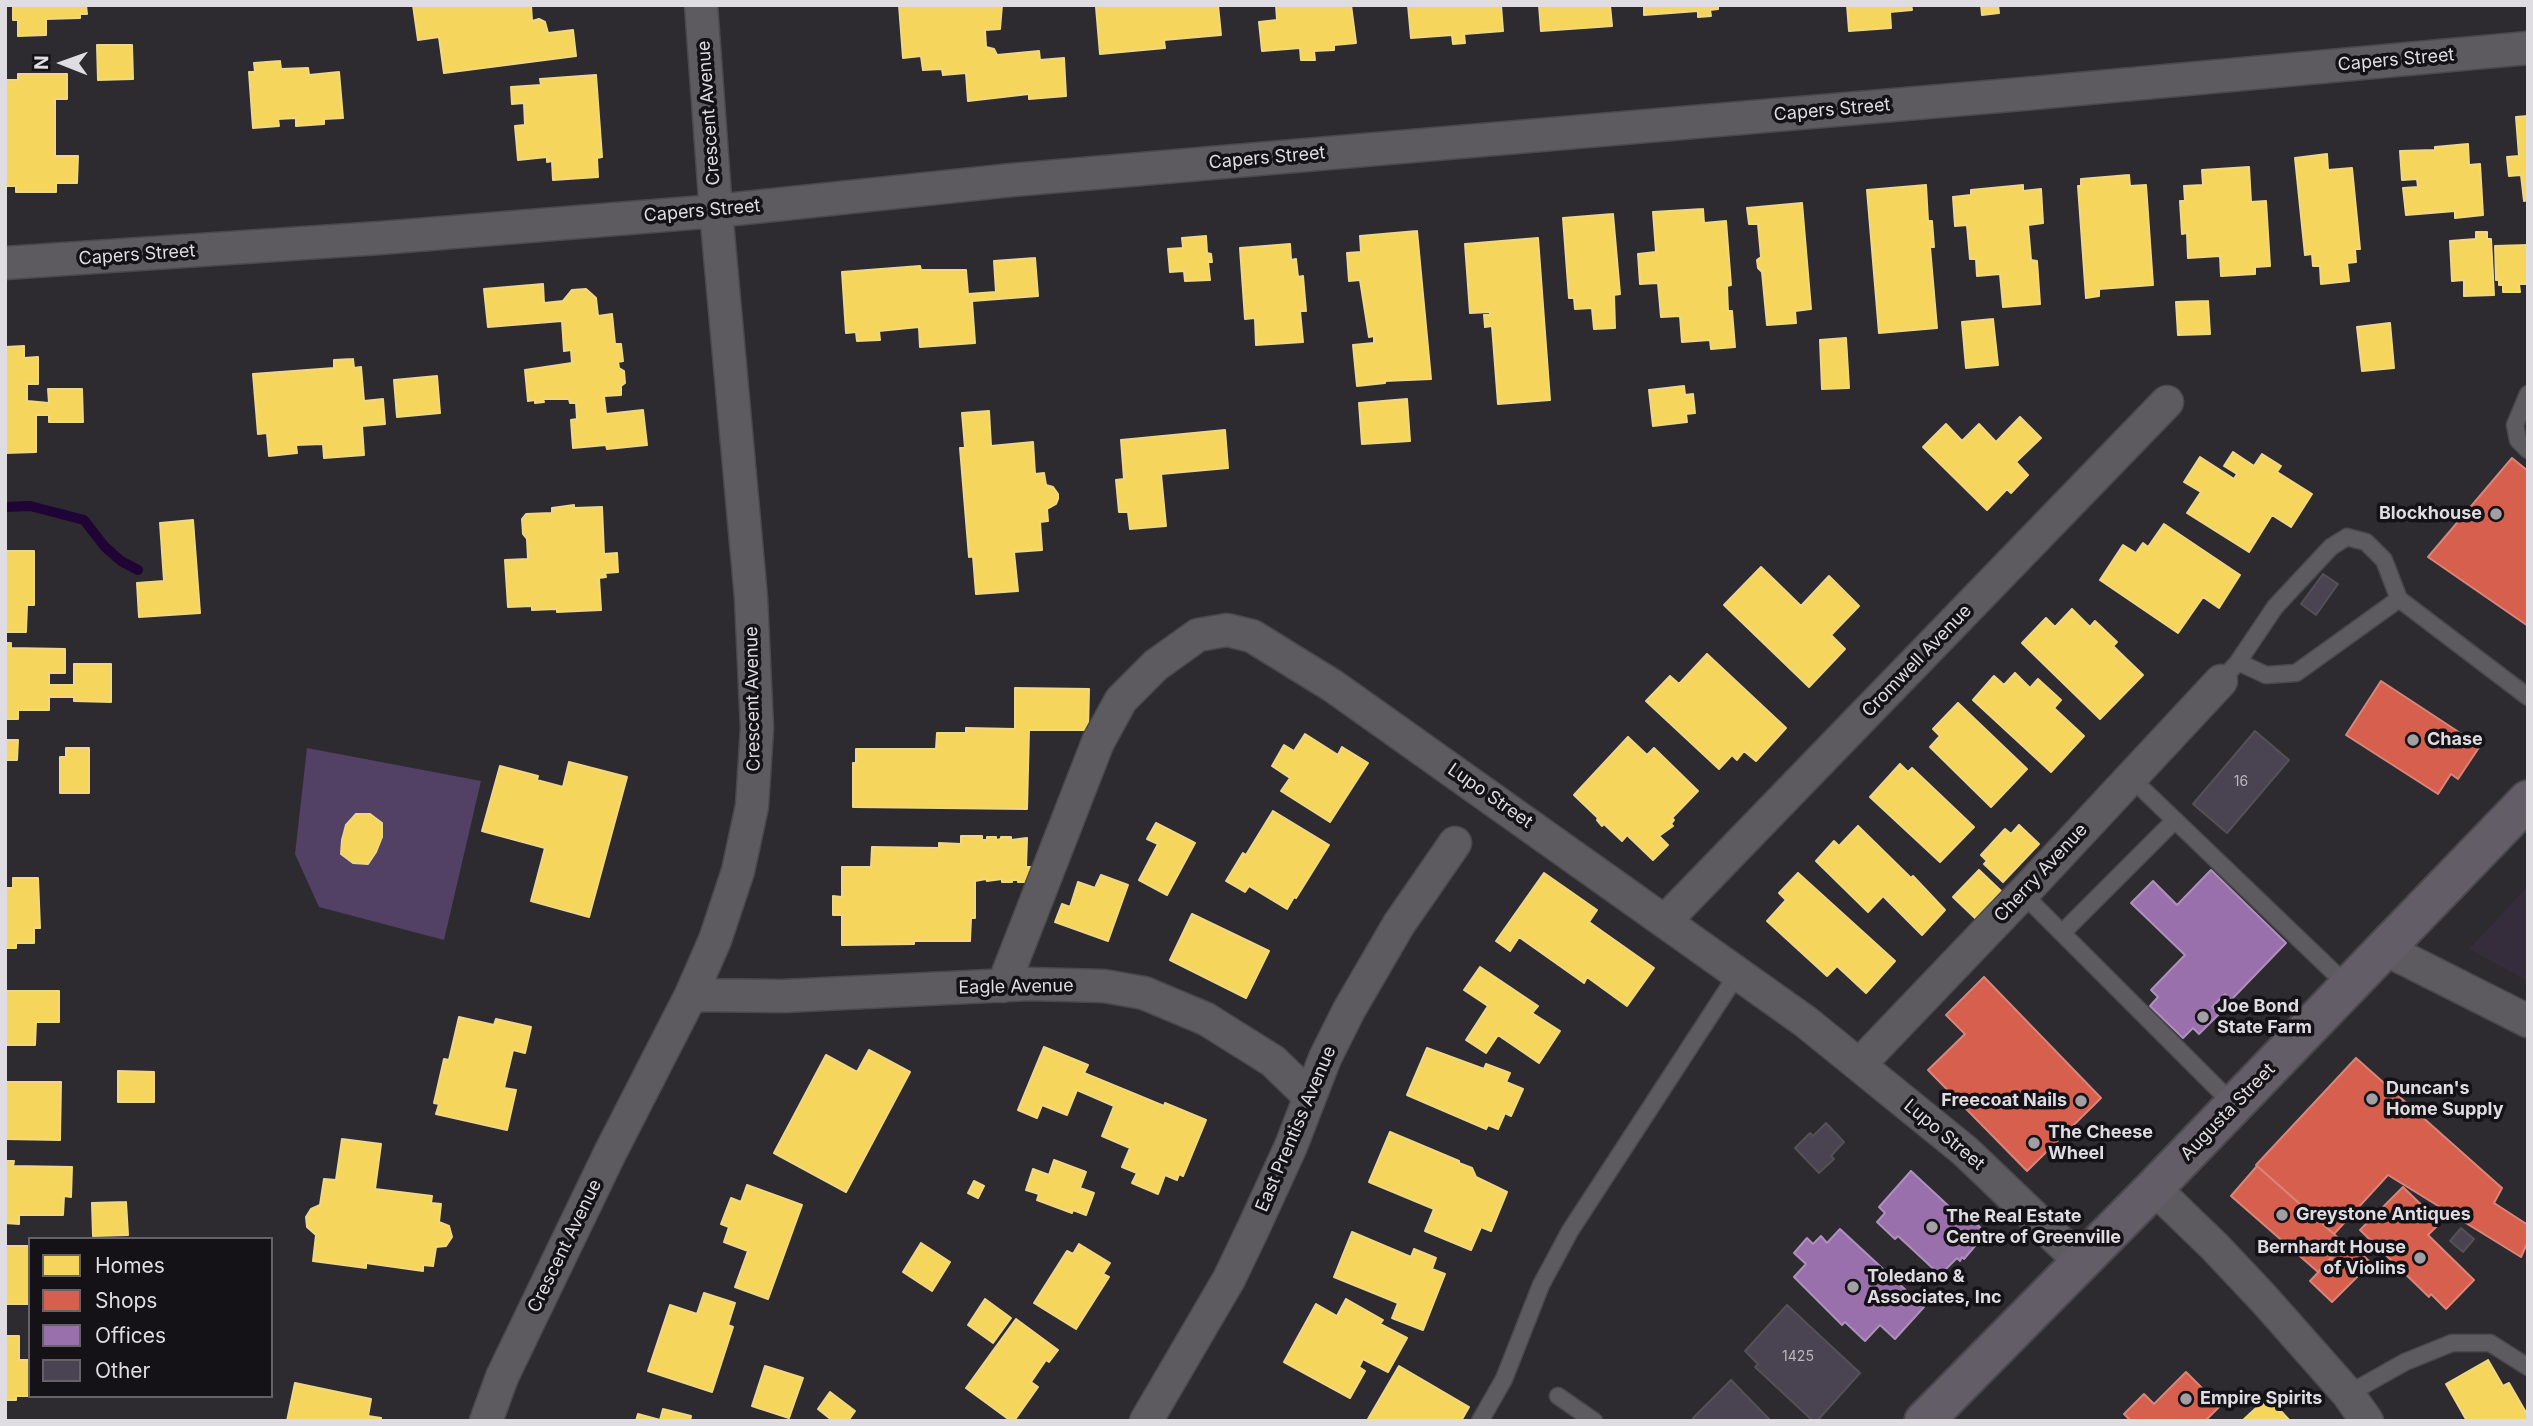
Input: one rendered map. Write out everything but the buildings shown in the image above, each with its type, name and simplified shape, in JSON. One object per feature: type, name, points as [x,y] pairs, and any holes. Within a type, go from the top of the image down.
[{"type":"main road","name":"Augusta Street","points":[[1924,1421],[2154,1188],[2528,800]]},
{"type":"street","name":"Crescent Avenue","points":[[486,1421],[502,1377],[592,1190],[691,995],[715,940],[738,871],[752,806],[757,728],[751,598],[716,211],[701,5]]},
{"type":"street","name":"Capers Street","points":[[5,264],[716,211],[1012,180],[2528,48]]},
{"type":"street","name":"Cromwell Avenue","points":[[1667,920],[2167,402]]},
{"type":"street","name":"Lupo Street","points":[[1003,986],[1098,742],[1121,700],[1156,666],[1198,635],[1227,630],[1252,636],[1333,686],[1667,920],[1860,1064],[1965,1151],[2080,1261]]},
{"type":"street","name":"Cherry Avenue","points":[[1860,1064],[2230,672]]},
{"type":"street","name":"East Prentiss Avenue","points":[[1146,1421],[1229,1279],[1291,1146],[1325,1058],[1349,1010],[1399,923],[1455,843]]},
{"type":"street","points":[[2385,949],[2528,1021]]},
{"type":"street","name":"Eagle Avenue","points":[[691,995],[784,996],[1030,984],[1104,986],[1144,993],[1206,1019],[1273,1061],[1309,1096]]},
{"type":"street","points":[[2154,1188],[2223,1256],[2348,1394],[2367,1421]]},
{"type":"lane","points":[[2528,394],[2515,425],[2518,440],[2528,450]]},
{"type":"lane","points":[[2399,599],[2296,673],[2266,675],[2230,672],[2275,607],[2331,547],[2347,537],[2366,542],[2384,560],[2399,599],[2528,697]]},
{"type":"lane","points":[[2131,778],[2349,987]]},
{"type":"lane","points":[[2062,933],[2175,820]]},
{"type":"lane","points":[[2023,894],[2234,1105]]},
{"type":"lane","points":[[1480,1421],[1504,1379],[1541,1285],[1570,1231],[1738,973]]},
{"type":"lane","points":[[2348,1394],[2405,1362],[2452,1343],[2490,1343],[2528,1367]]},
{"type":"lane","points":[[1558,1396],[1594,1421]]},
{"type":"shaded area","points":[[307,748],[481,781],[444,940],[319,907],[295,854]]},
{"type":"shaded area","points":[[2528,886],[2528,981],[2469,949]]},
{"type":"waterway","points":[[5,507],[30,506],[84,520],[105,547],[121,561],[138,570]]},
{"type":"place","name":"Blockhouse","points":[[2496,514]]},
{"type":"place","name":"Chase","points":[[2413,740]]},
{"type":"place","name":"Joe Bond State Farm","points":[[2203,1017]]},
{"type":"place","name":"Duncan's Home Supply","points":[[2372,1099]]},
{"type":"place","name":"Freecoat Nails","points":[[2081,1101]]},
{"type":"place","name":"The Cheese Wheel","points":[[2034,1143]]},
{"type":"place","name":"Greystone Antiques","points":[[2282,1215]]},
{"type":"place","name":"The Real Estate Centre of Greenville","points":[[1932,1227]]},
{"type":"place","name":"Bernhardt House of Violins","points":[[2420,1258]]},
{"type":"place","name":"Toledano & Associates, Inc","points":[[1853,1287]]},
{"type":"place","name":"Empire Spirits","points":[[2186,1399]]}]
